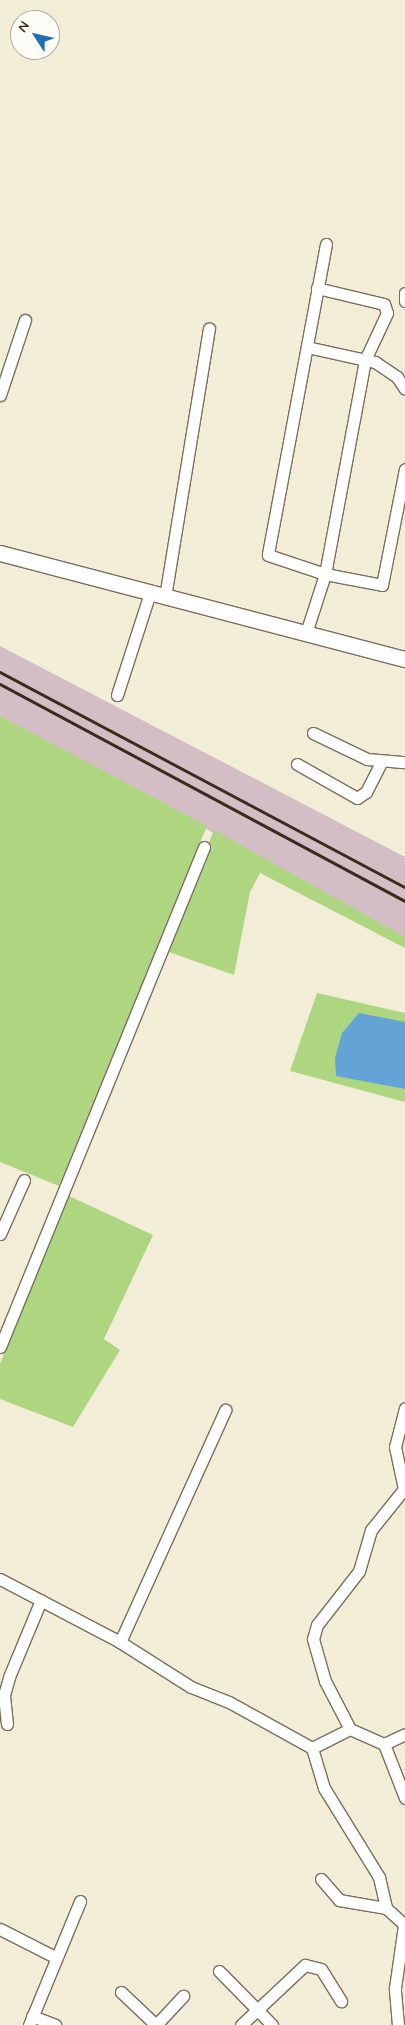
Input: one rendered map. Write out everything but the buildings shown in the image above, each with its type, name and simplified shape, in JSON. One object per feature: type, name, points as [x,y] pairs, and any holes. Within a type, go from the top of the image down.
[{"type":"main road","points":[[0,554],[405,659]]},
{"type":"street","points":[[326,244],[268,555],[325,574],[382,585],[405,469]]},
{"type":"street","points":[[306,633],[325,574],[364,360],[386,313],[384,304],[317,288]]},
{"type":"street","points":[[405,293],[405,301]]},
{"type":"street","points":[[0,394],[25,320]]},
{"type":"street","points":[[165,597],[209,329]]},
{"type":"street","points":[[306,347],[364,360],[398,377],[405,389]]},
{"type":"street","points":[[117,695],[150,593]]},
{"type":"street","points":[[312,733],[381,762],[405,762]]},
{"type":"street","points":[[297,764],[357,798],[366,792],[381,762]]},
{"type":"street","points":[[0,1347],[204,847]]},
{"type":"street","points":[[0,1234],[24,1180]]},
{"type":"street","points":[[405,1408],[395,1447],[405,1489],[371,1530],[359,1571],[317,1625],[313,1639],[325,1681],[350,1729],[384,1744],[405,1798]]},
{"type":"street","points":[[120,1642],[225,1410]]},
{"type":"street","points":[[0,1579],[120,1642],[190,1687],[229,1702],[312,1748],[324,1788],[379,1877],[386,1908]]},
{"type":"street","points":[[7,1724],[4,1695],[9,1677],[40,1600]]},
{"type":"street","points":[[312,1748],[350,1729]]},
{"type":"street","points":[[384,1744],[405,1734]]},
{"type":"street","points":[[320,1879],[339,1900],[386,1908],[405,1925],[395,1988],[398,2025]]},
{"type":"street","points":[[55,2025],[30,2021],[80,1900]]},
{"type":"street","points":[[0,1929],[56,1957]]},
{"type":"street","points":[[241,2025],[298,1970],[311,1964],[321,1970],[341,2001]]},
{"type":"street","points":[[219,1970],[255,2011],[272,2025]]},
{"type":"street","points":[[121,1992],[156,2025],[183,1996]]},
{"type":"shaded area","points":[[0,646],[405,857],[405,938],[0,716]]},
{"type":"green space","points":[[0,716],[207,826],[59,1186],[0,1162]]},
{"type":"green space","points":[[214,830],[405,937],[405,948],[260,873],[250,892],[234,975],[166,951]]},
{"type":"green space","points":[[317,993],[405,1013],[405,1102],[290,1071]]},
{"type":"green space","points":[[67,1195],[153,1235],[104,1339],[120,1350],[73,1427],[0,1399],[0,1364]]},
{"type":"water","points":[[359,1013],[405,1022],[405,1089],[336,1076],[335,1058],[342,1033]]},
{"type":"railway","points":[[0,672],[405,887]]},
{"type":"railway","points":[[0,684],[405,901]]}]
